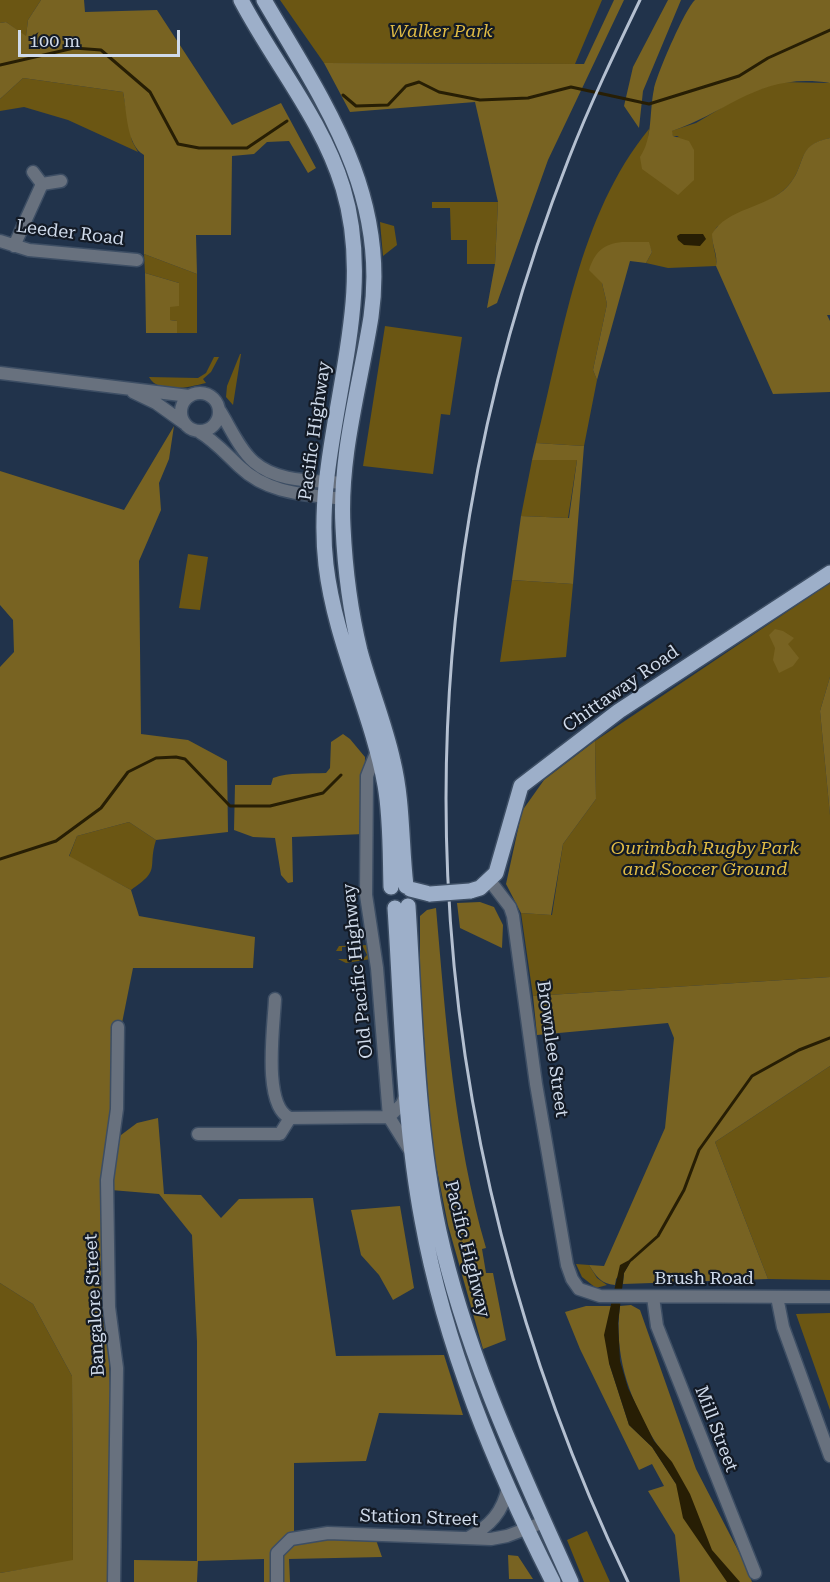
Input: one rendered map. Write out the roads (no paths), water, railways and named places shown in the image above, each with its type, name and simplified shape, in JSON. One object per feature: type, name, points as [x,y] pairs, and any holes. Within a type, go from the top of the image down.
[{"type":"main road","name":"Pacific Highway","points":[[241,0],[314,121],[335,167],[351,223],[354,300],[324,489],[326,565],[334,612],[377,752],[404,896],[421,1105],[439,1230],[457,1304],[495,1409],[571,1582]]},
{"type":"main road","name":"Pacific Highway","points":[[264,0],[341,134],[363,192],[372,238],[371,316],[343,491],[350,604],[361,653],[393,761],[400,803],[408,1091],[413,1158],[427,1244],[449,1334],[466,1384],[508,1487],[553,1582]]},
{"type":"main road","name":"Chittaway Road","points":[[490,881],[500,863],[521,786],[619,711],[830,573]]},
{"type":"main road","points":[[404,896],[470,891],[490,881]]},
{"type":"street","points":[[33,172],[42,184]]},
{"type":"street","points":[[42,184],[61,182]]},
{"type":"street","points":[[14,246],[42,184]]},
{"type":"street","name":"Leeder Road","points":[[0,241],[14,246],[137,260]]},
{"type":"street","points":[[0,373],[118,385],[189,396],[200,392],[210,395],[216,399],[220,411],[253,461],[273,474],[324,489],[343,491]]},
{"type":"street","points":[[118,385],[156,403],[185,424],[211,438],[241,468],[263,484],[292,493],[324,489]]},
{"type":"street","points":[[185,424],[181,406],[189,396]]},
{"type":"street","points":[[198,431],[211,428],[219,418],[220,411]]},
{"type":"street","name":"Old Pacific Highway","points":[[377,752],[367,776],[366,895],[377,968],[389,1117]]},
{"type":"street","name":"Brownlee Street","points":[[490,881],[504,898],[513,916],[536,1084],[561,1236],[569,1272],[579,1289]]},
{"type":"street","points":[[274,999],[272,1082],[278,1108],[290,1118],[389,1117],[402,1104],[408,1091]]},
{"type":"street","name":"Bangalore Street","points":[[114,1582],[117,1368],[110,1307],[107,1180],[117,1109],[118,1027]]},
{"type":"street","points":[[389,1117],[405,1140],[413,1158]]},
{"type":"street","points":[[198,1134],[280,1134],[290,1118]]},
{"type":"street","name":"Brush Road","points":[[579,1289],[592,1295],[609,1296],[830,1297]]},
{"type":"street","name":"Mill Street","points":[[653,1296],[657,1326],[754,1573]]},
{"type":"street","points":[[777,1297],[783,1327],[830,1456]]},
{"type":"street","points":[[467,1539],[494,1520],[502,1507],[508,1487]]},
{"type":"street","name":"Station Street","points":[[278,1582],[277,1553],[291,1539],[348,1533],[467,1539],[501,1537],[544,1522]]},
{"type":"waterway","points":[[343,95],[356,106],[388,105],[406,86],[419,82],[439,92],[480,100],[528,98],[571,87],[649,104],[739,76],[768,58],[830,30]]},
{"type":"waterway","points":[[0,65],[74,48],[101,50],[150,92],[178,144],[199,148],[247,148],[287,121]]},
{"type":"waterway","points":[[0,859],[56,841],[101,808],[128,772],[156,758],[185,759],[230,806],[270,806],[323,793],[341,775]]},
{"type":"waterway","points":[[631,1260],[658,1236],[684,1190],[699,1150],[752,1076],[799,1050],[830,1038]]},
{"type":"railway","points":[[628,1582],[556,1410],[501,1234],[465,1056],[448,876],[449,695],[470,515],[510,335],[569,158],[640,0]]},
{"type":"park label","name":"Walker Park","points":[[441,32]]},
{"type":"park label","name":"Ourimbah Rugby Park and Soccer Ground","points":[[705,859]]}]
